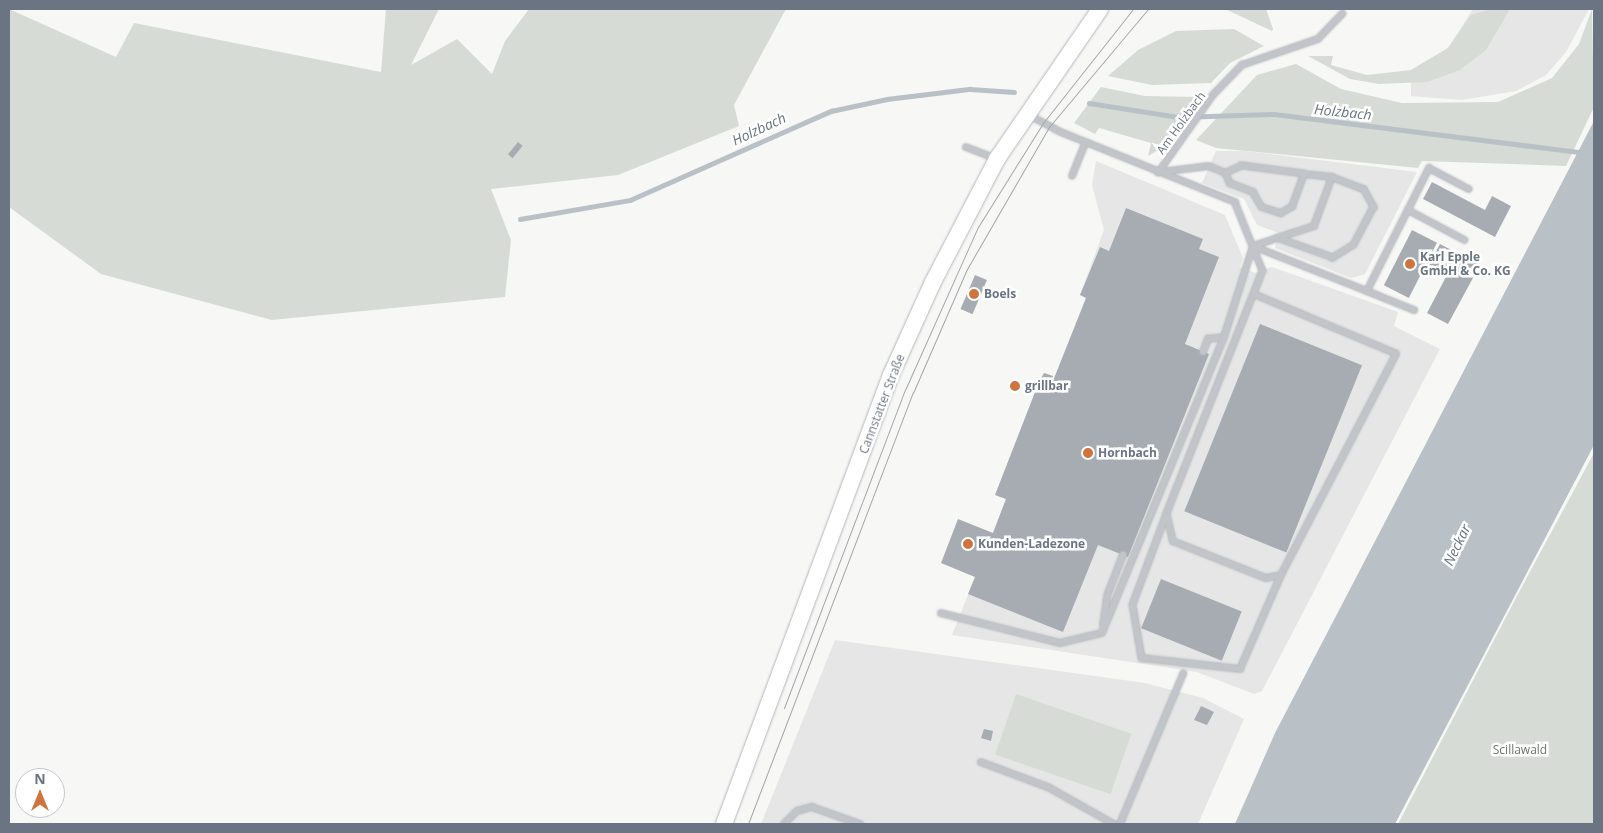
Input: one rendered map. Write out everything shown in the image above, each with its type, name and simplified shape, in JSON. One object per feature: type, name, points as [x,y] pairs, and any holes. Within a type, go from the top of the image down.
[{"type":"main road","name":"Cannstatter Straße","points":[[724,824],[892,375],[933,282],[997,159],[1026,112],[1100,10]]},
{"type":"lane","name":"Am Holzbach","points":[[1026,112],[1085,143],[1158,173],[1213,95],[1242,65],[1318,39],[1342,14]]},
{"type":"lane","points":[[1072,176],[1085,143]]},
{"type":"lane","points":[[966,147],[997,159]]},
{"type":"lane","points":[[1158,173],[1209,166],[1226,173],[1230,183],[1253,192],[1262,206],[1281,214],[1292,206],[1304,174]]},
{"type":"lane","points":[[1226,173],[1242,166],[1332,178],[1364,189],[1374,207],[1354,245],[1333,258],[1278,238]]},
{"type":"lane","points":[[1367,291],[1429,168],[1468,189]]},
{"type":"lane","points":[[1158,173],[1235,202],[1263,271],[1133,604],[1142,658],[1240,669],[1281,576],[1396,354],[1255,295]]},
{"type":"lane","points":[[1253,246],[1314,226],[1332,178]]},
{"type":"lane","points":[[1408,210],[1465,240]]},
{"type":"lane","points":[[1253,246],[1414,310]]},
{"type":"lane","points":[[1102,633],[1224,337],[1253,246]]},
{"type":"lane","points":[[1203,352],[1208,339],[1224,337]]},
{"type":"lane","points":[[1167,514],[1173,541],[1266,578],[1281,576]]},
{"type":"lane","points":[[1102,633],[1107,596],[1123,555]]},
{"type":"lane","points":[[940,613],[1060,643],[1102,633]]},
{"type":"lane","points":[[1120,824],[1183,674]]},
{"type":"lane","points":[[981,762],[1048,787],[1114,824]]},
{"type":"lane","points":[[784,824],[797,810],[812,807],[860,824]]},
{"type":"shaded area","points":[[1473,9],[1589,9],[1566,52],[1546,75],[1516,91],[1462,100],[1411,96],[1411,70],[1448,48]]},
{"type":"shaded area","points":[[1216,151],[1245,151],[1417,172],[1365,274],[1351,278],[1275,248],[1279,233],[1257,225],[1244,199],[1202,183]]},
{"type":"shaded area","points":[[1096,161],[1225,215],[1243,258],[1240,267],[1255,273],[1272,267],[1398,312],[1394,326],[1440,349],[1262,691],[1254,694],[1197,672],[952,635],[1006,499],[995,495],[1039,382],[1051,386],[1086,298],[1080,295],[1104,230],[1092,185]]},
{"type":"shaded area","points":[[835,640],[1145,683],[1203,698],[1244,719],[1198,824],[761,824]]},
{"type":"green space","points":[[9,9],[116,57],[134,23],[381,72],[386,9],[439,9],[411,65],[457,39],[492,74],[505,41],[529,9],[786,9],[734,105],[739,126],[618,175],[491,189],[511,240],[505,297],[272,320],[101,274],[9,207]]},
{"type":"green space","points":[[1225,9],[1266,9],[1273,29],[1272,31]]},
{"type":"green space","points":[[1491,9],[1510,9],[1486,50],[1460,70],[1427,82],[1379,84],[1350,79],[1308,56],[1333,56],[1331,65],[1367,75],[1411,70],[1448,48],[1471,15]]},
{"type":"green space","points":[[1592,9],[1594,107],[1566,166],[1422,161],[1418,168],[1216,148],[1196,140],[1257,75],[1296,64],[1341,89],[1402,103],[1498,102],[1552,78],[1579,44]]},
{"type":"green space","points":[[1234,29],[1264,46],[1230,63],[1211,83],[1152,85],[1108,76],[1138,50],[1176,31]]},
{"type":"green space","points":[[1101,87],[1145,96],[1199,97],[1162,148],[1148,156],[1151,143],[1099,128],[1095,134],[1074,123]]},
{"type":"green space","name":"Scillawald","points":[[1594,453],[1594,824],[1398,824],[1518,594]]},
{"type":"green space","points":[[1016,694],[1131,734],[1111,794],[995,755]]},
{"type":"water","name":"Neckar","points":[[1594,121],[1594,445],[1395,824],[1235,824],[1275,733]]},
{"type":"building","points":[[518,142],[523,146],[513,158],[508,154]]},
{"type":"building","points":[[1432,182],[1485,210],[1492,196],[1511,206],[1495,237],[1423,199]]},
{"type":"building","name":"Hornbach","points":[[1126,208],[1203,239],[1199,249],[1219,257],[1185,344],[1209,354],[1128,557],[1098,545],[1063,632],[968,594],[975,577],[941,563],[958,519],[993,533],[1006,499],[995,495],[1039,382],[1044,373],[1053,376],[1051,386],[1086,298],[1080,295],[1100,247],[1109,251]]},
{"type":"building","name":"Karl Epple GmbH & Co. KG","points":[[1412,230],[1437,243],[1409,298],[1384,285]]},
{"type":"building","points":[[1440,244],[1480,265],[1448,324],[1427,313],[1447,275],[1429,265]]},
{"type":"building","name":"Boels","points":[[975,275],[987,280],[973,314],[961,309]]},
{"type":"building","points":[[1260,324],[1362,365],[1286,552],[1184,511]]},
{"type":"building","points":[[1161,579],[1242,612],[1222,661],[1141,628]]},
{"type":"building","points":[[1201,706],[1214,712],[1207,725],[1194,720]]},
{"type":"building","points":[[984,729],[993,731],[991,741],[981,738]]},
{"type":"waterway","name":"Holzbach","points":[[520,219],[630,200],[831,111],[887,99],[970,89],[1014,92]]},
{"type":"waterway","name":"Holzbach","points":[[1089,103],[1178,117],[1274,114],[1594,154]]},
{"type":"tram line","points":[[784,708],[905,390],[978,227],[1043,123],[1133,9]]},
{"type":"tram line","points":[[748,824],[913,393],[967,269],[1049,127],[1148,9]]},
{"type":"place","name":"Karl Epple GmbH & Co. KG","points":[[1410,264]]},
{"type":"place","name":"Boels","points":[[974,294]]},
{"type":"place","name":"grillbar","points":[[1015,386]]},
{"type":"place","name":"Hornbach","points":[[1088,453]]},
{"type":"place","name":"Kunden-Ladezone","points":[[968,544]]}]
